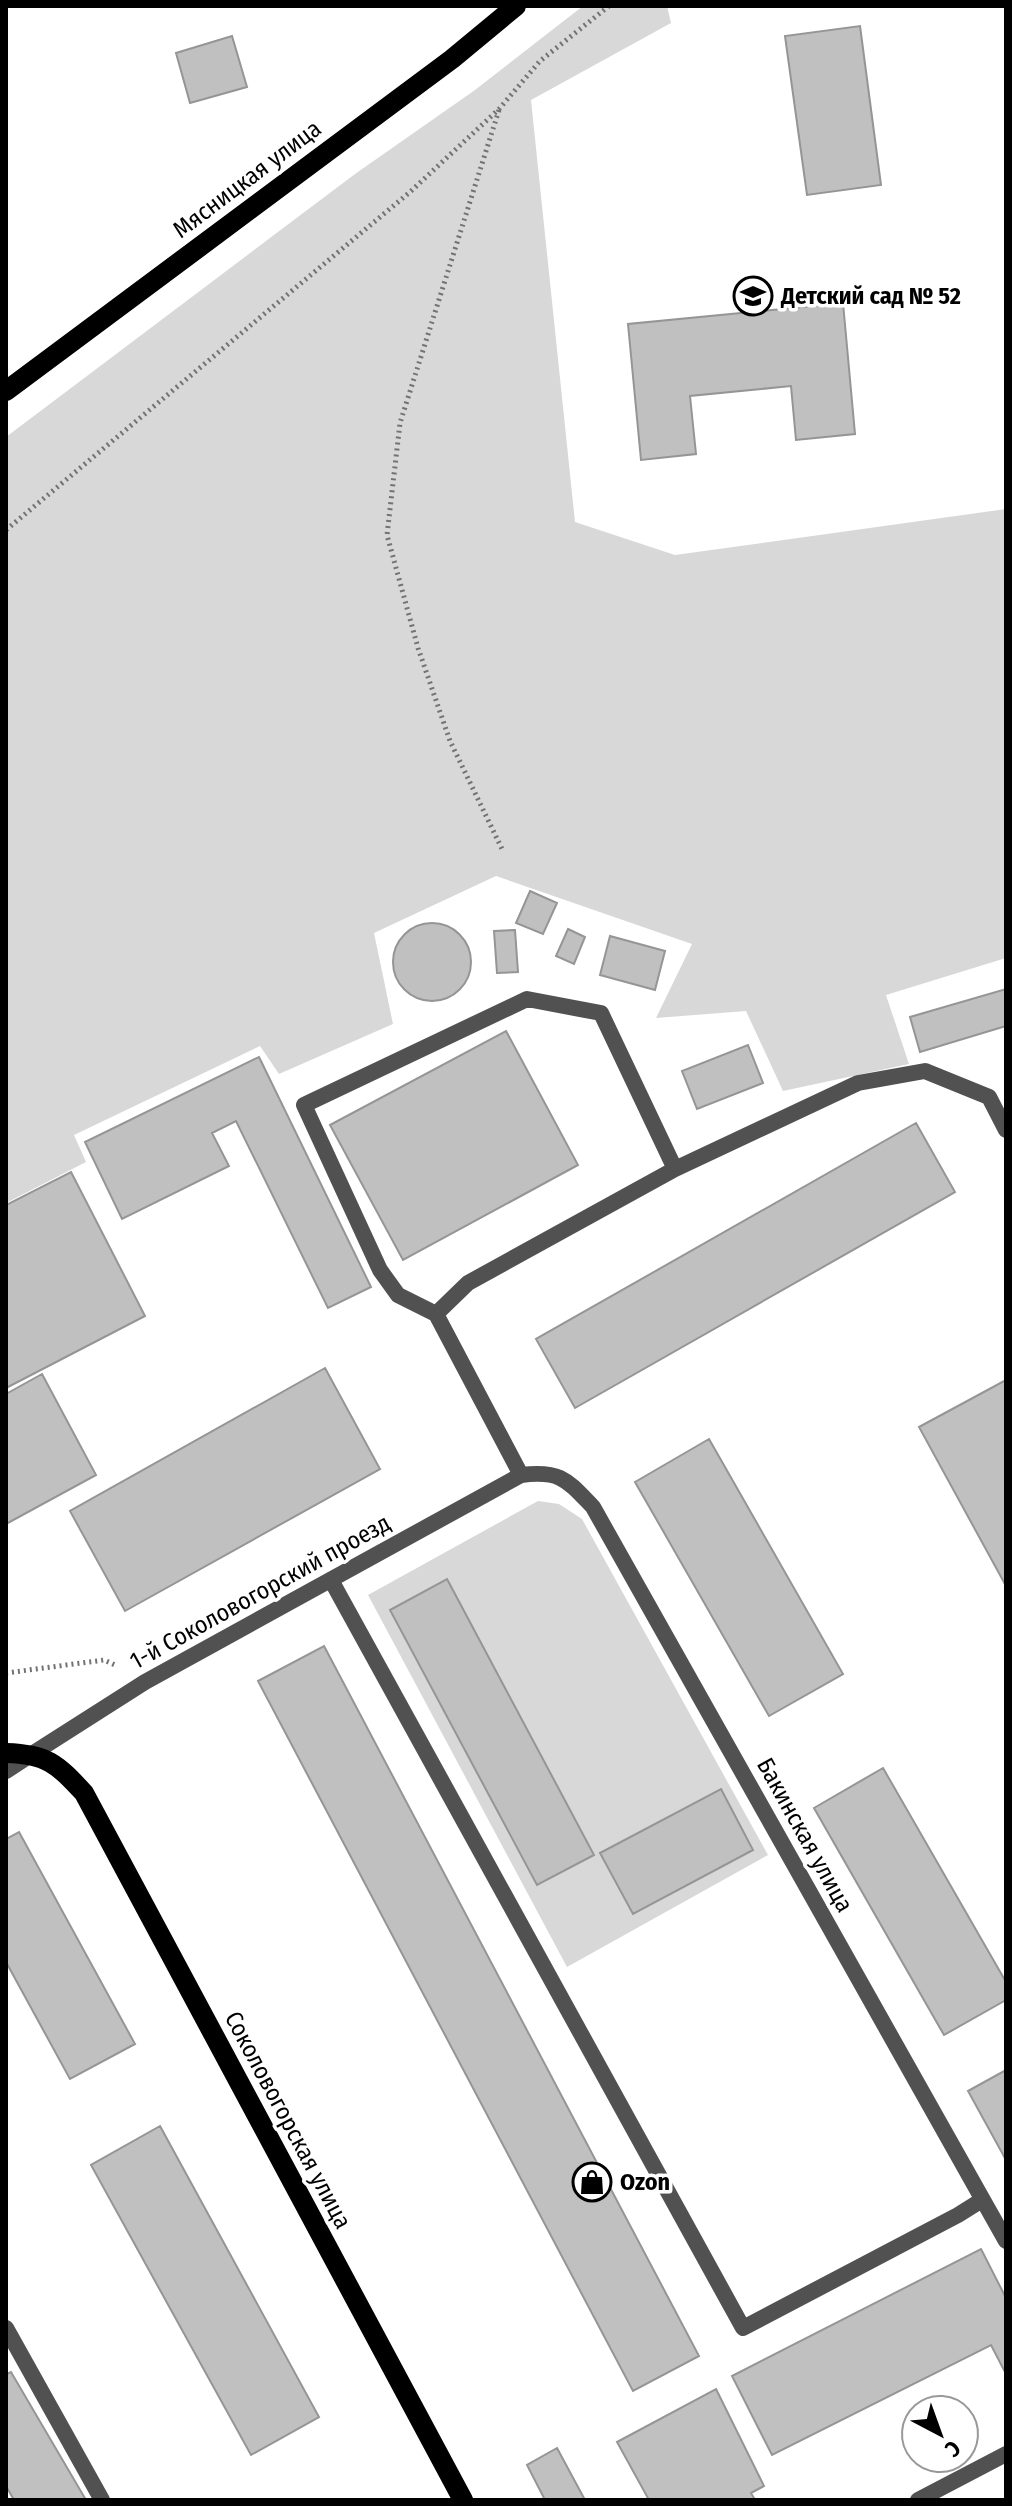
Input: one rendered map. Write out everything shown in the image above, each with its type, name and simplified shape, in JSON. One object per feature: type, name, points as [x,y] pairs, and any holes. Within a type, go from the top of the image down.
[{"type":"main road","name":"Мясницкая улица","points":[[6,391],[452,59],[516,6]]},
{"type":"main road","points":[[6,1753],[32,1754]]},
{"type":"main road","name":"Соколовогорская улица","points":[[32,1754],[61,1768],[84,1793],[463,2500]]},
{"type":"street","points":[[521,1475],[436,1314],[398,1295],[380,1270],[304,1105],[527,999],[601,1013],[675,1169]]},
{"type":"street","points":[[436,1314],[468,1283],[675,1169],[858,1083],[925,1071],[989,1097],[1006,1130]]},
{"type":"street","name":"1-й Соколовогорский проезд","points":[[6,1771],[145,1682],[521,1475],[544,1472]]},
{"type":"street","name":"Бакинская улица","points":[[544,1472],[564,1477],[593,1507],[1006,2241]]},
{"type":"street","points":[[331,1580],[743,2328],[982,2200]]},
{"type":"street","points":[[6,2328],[102,2500]]},
{"type":"street","points":[[918,2500],[1006,2454]]},
{"type":"path","points":[[6,530],[410,192],[499,109],[540,61],[609,6]]},
{"type":"path","points":[[499,109],[400,423],[387,535],[418,648],[450,741],[502,849]]},
{"type":"path","points":[[6,1673],[104,1660],[145,1682]]},
{"type":"shaded area","points":[[583,6],[667,6],[671,23],[531,100],[575,522],[675,555],[1006,509],[1006,958],[886,995],[909,1064],[783,1091],[746,1011],[656,1018],[692,944],[496,876],[374,933],[393,1024],[279,1074],[260,1046],[74,1135],[86,1162],[6,1203],[6,437],[355,174],[475,90]]},
{"type":"shaded area","points":[[538,1501],[559,1504],[582,1519],[768,1855],[567,1967],[368,1595]]},
{"type":"building","points":[[860,26],[881,185],[807,195],[785,36]]},
{"type":"building","points":[[232,36],[247,87],[190,103],[176,53]]},
{"type":"building","points":[[843,303],[855,434],[796,440],[791,386],[690,396],[696,454],[641,460],[628,324]]},
{"type":"building","points":[[530,891],[557,903],[543,934],[516,923]]},
{"type":"building","points":[[424,923],[440,923],[454,929],[465,940],[471,962],[465,984],[454,995],[440,1001],[424,1001],[410,995],[399,984],[393,970],[393,954],[399,940],[410,929]]},
{"type":"building","points":[[568,929],[585,937],[574,964],[556,956]]},
{"type":"building","points":[[515,930],[518,972],[497,973],[494,931]]},
{"type":"building","points":[[610,936],[665,951],[655,990],[600,975]]},
{"type":"building","points":[[1006,989],[1006,1026],[920,1052],[910,1017]]},
{"type":"building","points":[[506,1031],[578,1165],[403,1260],[330,1125]]},
{"type":"building","points":[[748,1045],[763,1083],[697,1109],[682,1071]]},
{"type":"building","points":[[259,1057],[371,1287],[328,1308],[236,1121],[212,1133],[229,1166],[122,1219],[85,1142]]},
{"type":"building","points":[[916,1123],[955,1192],[575,1408],[536,1339]]},
{"type":"building","points":[[71,1172],[145,1316],[6,1388],[6,1205]]},
{"type":"building","points":[[325,1368],[380,1469],[125,1611],[70,1511]]},
{"type":"building","points":[[42,1374],[96,1475],[6,1524],[6,1394]]},
{"type":"building","points":[[1006,1380],[1006,1586],[919,1427]]},
{"type":"building","points":[[709,1439],[843,1674],[769,1716],[635,1482]]},
{"type":"building","points":[[447,1579],[594,1855],[537,1885],[390,1610]]},
{"type":"building","points":[[324,1646],[699,2356],[633,2391],[258,1681]]},
{"type":"building","points":[[883,1768],[1006,1982],[1006,2000],[944,2035],[814,1808]]},
{"type":"building","points":[[721,1789],[753,1850],[633,1914],[600,1853]]},
{"type":"building","points":[[19,1832],[135,2044],[70,2079],[6,1962],[6,1839]]},
{"type":"building","points":[[1006,2070],[1006,2160],[968,2091]]},
{"type":"building","points":[[160,2126],[319,2417],[251,2455],[91,2165]]},
{"type":"building","points":[[981,2249],[1006,2298],[1006,2374],[991,2345],[772,2455],[732,2376]]},
{"type":"building","points":[[6,2372],[11,2372],[86,2500],[14,2500],[6,2486]]},
{"type":"building","points":[[716,2389],[764,2486],[751,2493],[755,2500],[649,2500],[617,2442]]},
{"type":"building","points":[[557,2448],[585,2500],[545,2500],[527,2465]]},
{"type":"place","name":"Детский сад № 52","points":[[753,296]]},
{"type":"place","name":"Ozon","points":[[592,2182]]}]
